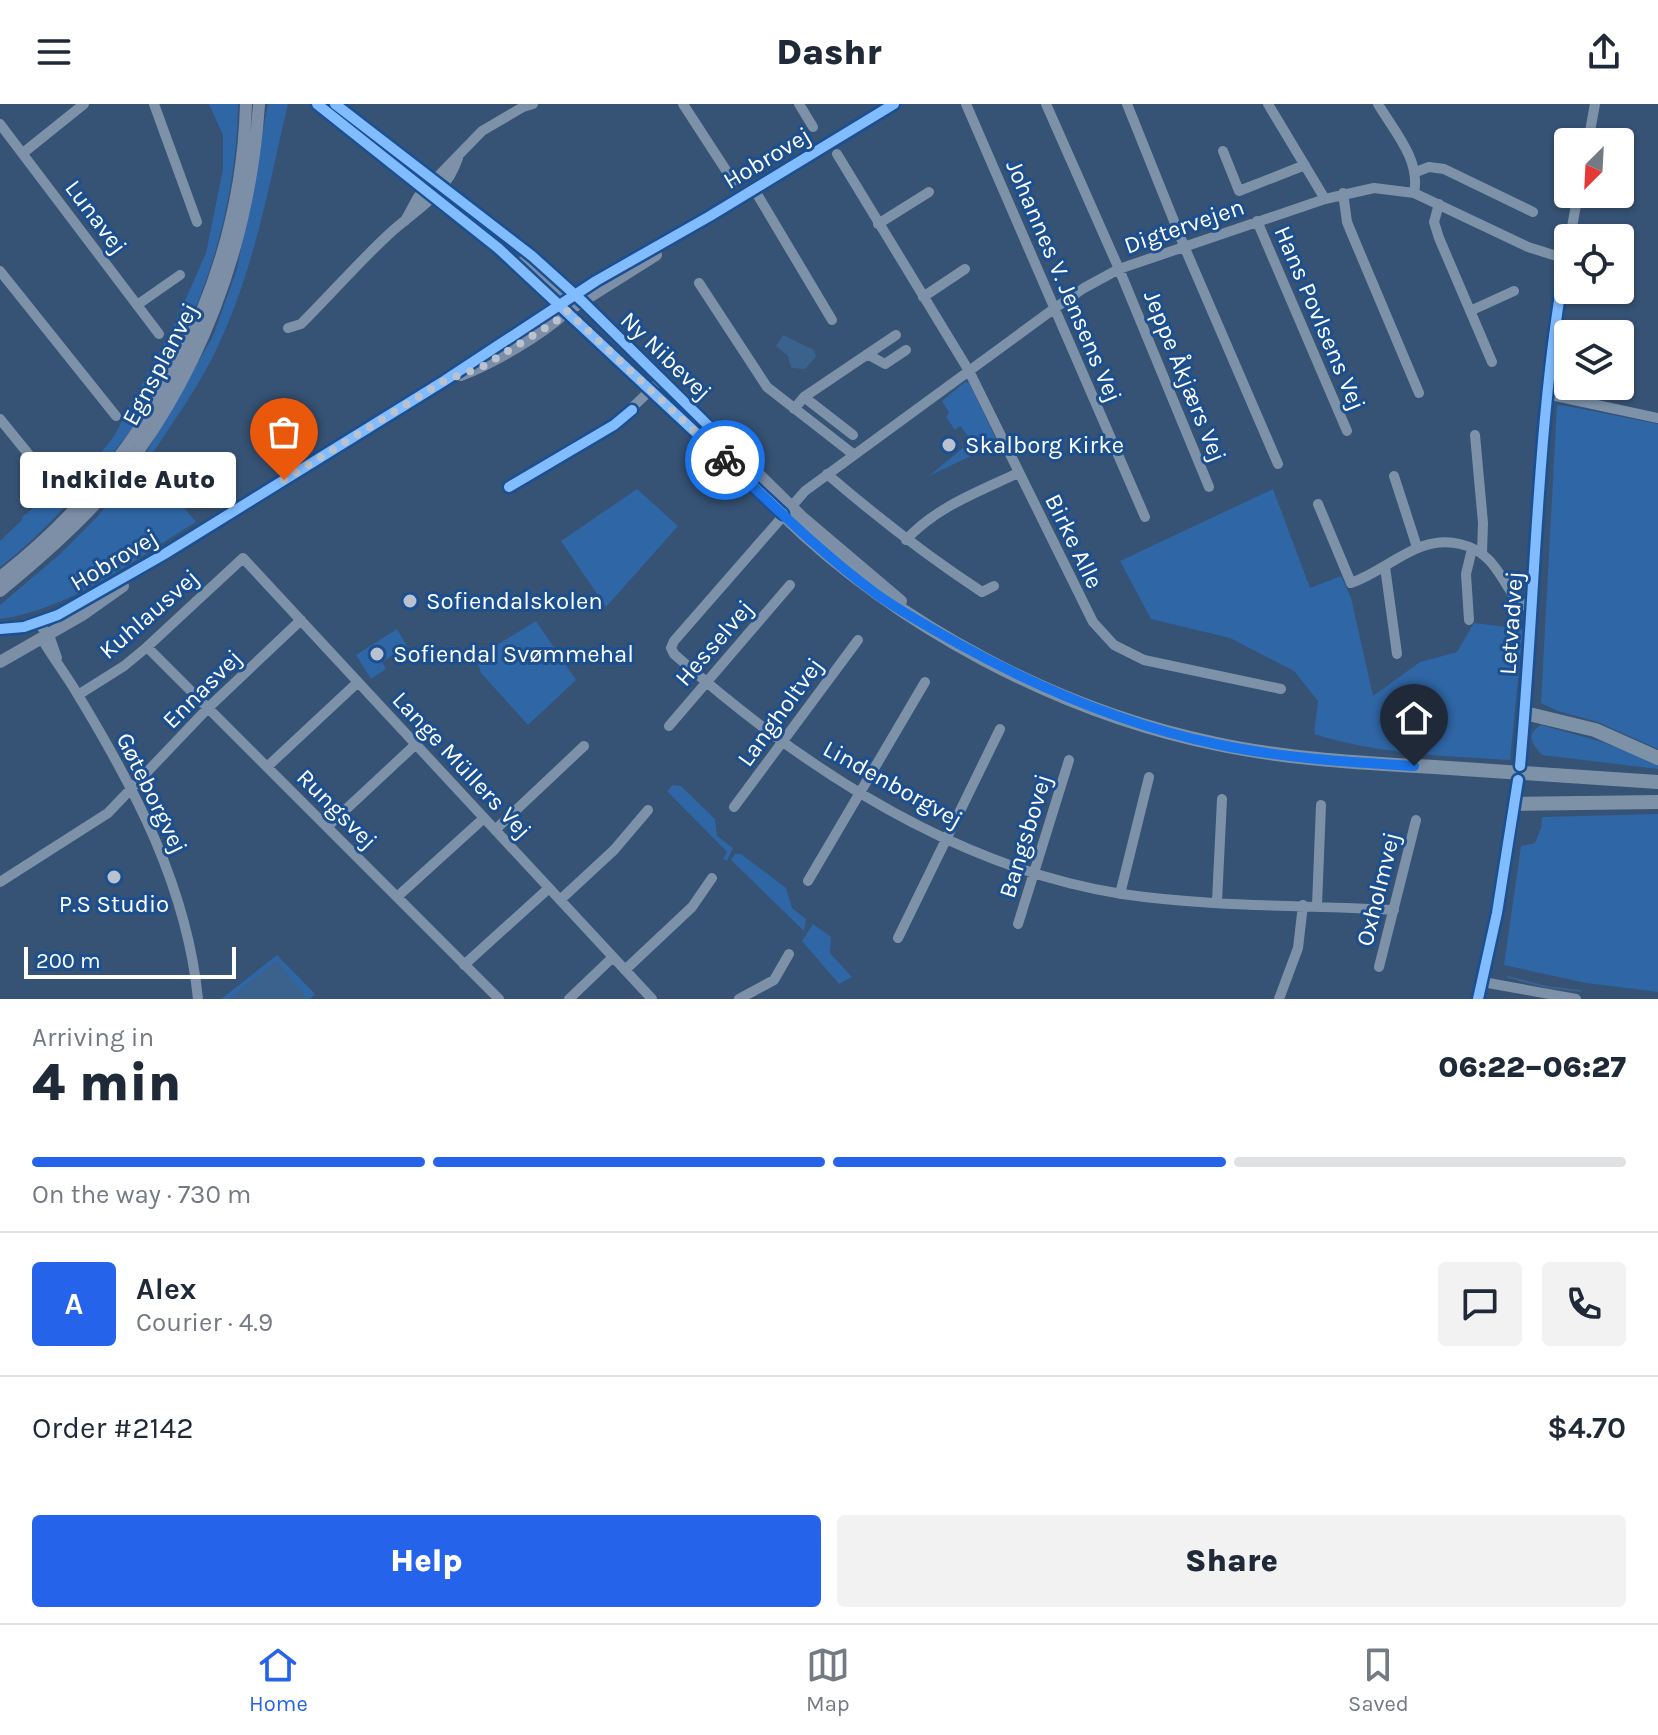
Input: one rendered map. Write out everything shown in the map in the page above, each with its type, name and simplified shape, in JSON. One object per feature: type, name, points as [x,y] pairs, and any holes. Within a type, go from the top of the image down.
[{"type":"highway","name":"Ny Nibevej","points":[[787,510],[832,559],[911,618],[1051,690],[1160,730],[1283,755],[1658,782]]},
{"type":"highway","name":"Ny Nibevej","points":[[906,606],[947,637]]},
{"type":"highway","points":[[1525,713],[1595,730],[1658,758]]},
{"type":"highway","points":[[1515,804],[1658,802]]},
{"type":"main road","name":"Egnsplanvej","points":[[0,577],[67,518],[102,479],[146,419],[173,374],[198,321],[230,224],[240,169],[246,104]]},
{"type":"main road","name":"Egnsplanvej","points":[[0,591],[53,546],[107,491],[137,451],[175,390],[201,341],[226,279],[251,172],[259,104]]},
{"type":"main road","points":[[317,104],[507,236],[571,302]]},
{"type":"main road","points":[[335,104],[434,187],[473,226],[571,302]]},
{"type":"main road","name":"Hobrovej","points":[[0,662],[144,565],[892,106]]},
{"type":"main road","name":"Hobrovej","points":[[444,381],[482,367],[555,322],[571,302],[633,259],[710,216]]},
{"type":"main road","name":"Ny Nibevej","points":[[571,302],[630,351],[656,385]]},
{"type":"main road","name":"Ny Nibevej","points":[[571,302],[787,510],[906,606]]},
{"type":"main road","name":"Hobrovej","points":[[0,629],[44,632],[82,615],[163,555]]},
{"type":"street","points":[[23,153],[84,104]]},
{"type":"street","points":[[154,104],[197,222]]},
{"type":"street","points":[[288,328],[301,324],[388,234],[405,222],[414,203],[454,171],[458,158],[482,131],[533,104]]},
{"type":"street","points":[[683,104],[733,181]]},
{"type":"street","points":[[799,104],[813,127]]},
{"type":"street","name":"Johannes V. Jensens Vej","points":[[966,104],[1145,517]]},
{"type":"street","name":"Jeppe Åkjærs Vej","points":[[1046,104],[1119,269],[1209,487]]},
{"type":"street","points":[[1127,104],[1278,464]]},
{"type":"street","points":[[1268,104],[1325,199]]},
{"type":"street","points":[[1591,128],[1595,104]]},
{"type":"street","points":[[1381,105],[1416,172],[1414,193]]},
{"type":"street","name":"Lunavej","points":[[0,124],[159,334]]},
{"type":"street","points":[[1223,151],[1239,191],[1305,165]]},
{"type":"street","name":"Birke Alle","points":[[837,154],[969,371],[1086,611],[1103,635],[1114,645],[1144,660],[1281,689]]},
{"type":"street","points":[[1416,172],[1429,167],[1444,169],[1533,212]]},
{"type":"street","name":"Digtervejen","points":[[787,510],[853,454],[1093,282],[1119,269],[1257,221],[1343,193],[1374,188],[1414,193],[1528,247],[1554,255]]},
{"type":"street","points":[[754,189],[832,320]]},
{"type":"street","points":[[878,224],[929,192]]},
{"type":"street","points":[[1343,193],[1350,231],[1419,393]]},
{"type":"street","points":[[1439,204],[1434,222],[1439,238],[1492,362]]},
{"type":"street","name":"Hans Povlsens Vej","points":[[1257,221],[1347,431]]},
{"type":"street","points":[[923,297],[965,269]]},
{"type":"street","points":[[0,271],[116,416]]},
{"type":"street","points":[[137,305],[180,275]]},
{"type":"street","points":[[699,283],[767,387],[853,454]]},
{"type":"street","points":[[1470,311],[1514,291]]},
{"type":"street","name":"Letvadvej","points":[[1478,999],[1515,804],[1525,713],[1546,394],[1557,304]]},
{"type":"street","points":[[794,409],[804,397],[896,335]]},
{"type":"street","points":[[867,354],[885,364],[906,350]]},
{"type":"street","points":[[509,487],[614,425],[656,385]]},
{"type":"street","points":[[1546,394],[1658,418]]},
{"type":"street","points":[[804,397],[853,435]]},
{"type":"street","points":[[0,419],[60,493]]},
{"type":"street","points":[[1469,620],[1466,574],[1477,551],[1483,523],[1475,435]]},
{"type":"street","points":[[906,540],[937,512],[1018,473]]},
{"type":"street","points":[[827,474],[906,540],[982,592],[994,586]]},
{"type":"street","points":[[1394,476],[1417,547]]},
{"type":"street","points":[[1318,504],[1351,583],[1433,541],[1462,544],[1477,551],[1500,572],[1521,605],[1532,608]]},
{"type":"street","name":"Lindenborgvej","points":[[787,510],[671,648],[706,683],[782,743],[860,793],[947,838],[1034,873],[1120,894],[1394,910]]},
{"type":"street","name":"Lange Müllers Vej","points":[[243,558],[652,999]]},
{"type":"street","name":"Kuhlausvej","points":[[78,695],[124,666],[147,647],[243,558]]},
{"type":"street","points":[[1385,567],[1397,654]]},
{"type":"street","name":"Hesselvej","points":[[669,726],[790,585]]},
{"type":"street","name":"Ennasvej","points":[[0,882],[98,821],[208,708],[301,620]]},
{"type":"street","name":"Gøteborgvej","points":[[44,632],[57,660],[133,788],[168,869],[198,999]]},
{"type":"street","name":"Langholtvej","points":[[734,807],[858,640]]},
{"type":"street","name":"Rungsvej","points":[[147,647],[499,999]]},
{"type":"street","points":[[267,767],[358,682]]},
{"type":"street","points":[[808,881],[925,682]]},
{"type":"street","points":[[898,938],[1000,729]]},
{"type":"street","points":[[327,827],[416,744]]},
{"type":"street","points":[[495,830],[584,746]]},
{"type":"street","name":"Bangsbovej","points":[[1018,924],[1069,760]]},
{"type":"street","points":[[1120,894],[1149,777]]},
{"type":"street","points":[[1217,901],[1222,799]]},
{"type":"street","points":[[1317,905],[1321,805]]},
{"type":"street","points":[[560,900],[614,850],[648,810]]},
{"type":"street","points":[[397,897],[484,818]]},
{"type":"street","name":"Oxholmvej","points":[[1379,967],[1416,820]]},
{"type":"street","points":[[625,970],[692,907],[712,878]]},
{"type":"street","points":[[464,965],[549,888]]},
{"type":"street","points":[[1279,999],[1298,948],[1303,905]]},
{"type":"street","points":[[739,999],[774,980],[789,954]]},
{"type":"street","points":[[569,999],[613,957]]},
{"type":"street","points":[[1483,982],[1576,999]]},
{"type":"shaded area","points":[[209,104],[238,104],[236,145],[231,186],[211,266],[180,343],[141,415],[120,445],[51,521],[0,567],[0,541],[22,517],[52,493],[49,498],[54,504],[87,471],[114,436],[175,323],[206,253],[223,169],[223,135]]},
{"type":"shaded area","points":[[268,104],[288,104],[241,288],[211,360],[154,451],[159,458],[149,467],[196,522],[78,594],[52,605],[0,619],[0,605],[60,554],[98,516],[139,465],[213,336],[237,269]]},
{"type":"shaded area","points":[[783,335],[814,350],[816,357],[805,369],[791,368],[788,356],[776,346]]},
{"type":"shaded area","points":[[965,382],[969,383],[998,443],[929,476],[969,443],[960,426],[955,430],[946,417],[949,413],[942,401]]},
{"type":"shaded area","points":[[1557,404],[1658,424],[1658,749],[1598,722],[1541,703]]},
{"type":"shaded area","points":[[637,489],[678,526],[606,607],[561,541]]},
{"type":"shaded area","points":[[1273,489],[1310,588],[1341,576],[1351,598],[1373,696],[1420,662],[1457,652],[1474,623],[1523,629],[1510,760],[1386,750],[1314,734],[1318,701],[1294,671],[1230,638],[1151,619],[1120,561]]},
{"type":"shaded area","points":[[536,621],[576,680],[528,725],[481,673],[476,658]]},
{"type":"shaded area","name":"Sofiendal Svømmehal","points":[[397,629],[407,646],[382,662],[386,669],[371,679],[356,655]]},
{"type":"shaded area","points":[[1541,725],[1599,741],[1658,763],[1658,769],[1542,755],[1532,739],[1533,732]]},
{"type":"shaded area","points":[[673,785],[681,786],[715,819],[717,836],[733,848],[727,861],[723,859],[727,852],[667,791]]},
{"type":"shaded area","points":[[1658,814],[1658,992],[1586,983],[1504,965],[1521,846],[1535,843],[1542,817]]},
{"type":"shaded area","points":[[735,854],[741,854],[786,888],[792,908],[806,919],[804,931],[731,860]]},
{"type":"shaded area","points":[[813,924],[831,937],[830,953],[852,977],[839,984],[802,941]]},
{"type":"shaded area","points":[[277,955],[315,994],[310,999],[221,999]]},
{"type":"shaded area","points":[[277,961],[305,996],[302,999],[229,999]]},
{"type":"waterway","points":[[1508,977],[1547,987],[1581,991]]},
{"type":"cycle path","points":[[317,104],[498,248],[783,514]]},
{"type":"cycle path","points":[[335,104],[532,256],[733,450]]},
{"type":"cycle path","points":[[0,629],[24,627],[58,615],[163,555],[444,381],[596,281],[894,104]]},
{"type":"cycle path","points":[[1520,766],[1543,441],[1558,304]]},
{"type":"cycle path","points":[[509,487],[614,425],[632,410]]},
{"type":"cycle path","points":[[1478,999],[1497,913],[1518,780]]},
{"type":"way so far","points":[[284,480],[444,381],[482,367],[555,322],[567,311],[725,460]]},
{"type":"place","name":"Skalborg Kirke","points":[[949,445]]},
{"type":"place","name":"Indkilde Auto","points":[[284,480]]},
{"type":"place","name":"Sofiendalskolen","points":[[410,601]]},
{"type":"place","name":"Sofiendal Svømmehal","points":[[377,654]]},
{"type":"place","name":"P.S Studio","points":[[114,877]]},
{"type":"route","points":[[725,460],[832,559],[876,594],[911,618],[1051,690],[1145,727],[1217,744],[1283,755],[1414,766]]}]
